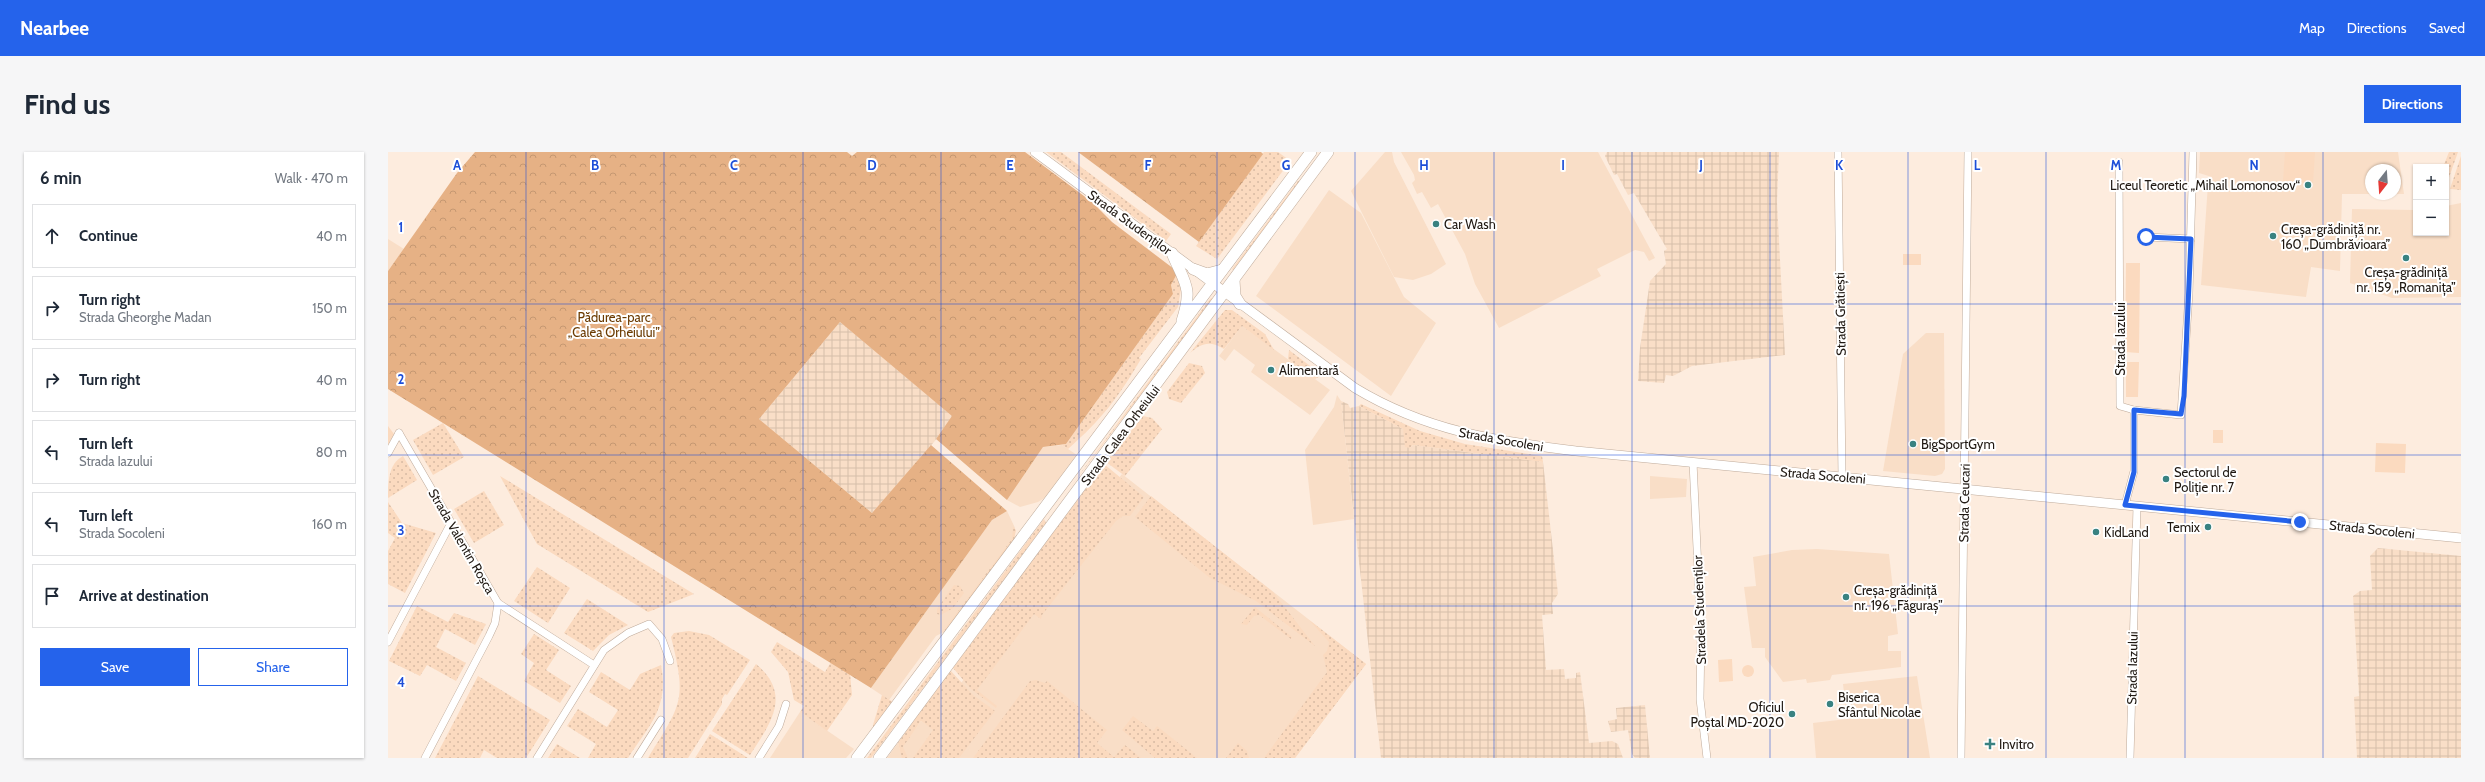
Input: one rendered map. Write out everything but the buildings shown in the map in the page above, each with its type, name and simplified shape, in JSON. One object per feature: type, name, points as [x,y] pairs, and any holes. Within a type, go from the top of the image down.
[{"type":"highway","name":"Strada Calea Orheiului","points":[[857,758],[1311,152]]},
{"type":"highway","name":"Strada Calea Orheiului","points":[[879,758],[1060,516],[1328,152]]},
{"type":"highway","points":[[1172,253],[1188,293],[1187,303],[1178,331]]},
{"type":"highway","points":[[1193,269],[1207,274],[1222,270]]},
{"type":"highway","points":[[1234,280],[1235,296],[1240,304]]},
{"type":"highway","points":[[1046,506],[1060,516]]},
{"type":"main road","name":"Strada Studenților","points":[[1034,152],[1225,293]]},
{"type":"main road","name":"Strada Socoleni","points":[[1225,293],[1354,388],[1389,407],[1425,422],[1464,434],[1516,444],[2461,538]]},
{"type":"street","name":"Strada Grătiești","points":[[1838,152],[1842,477]]},
{"type":"street","name":"Strada Ceucari","points":[[1961,758],[1968,152]]},
{"type":"street","points":[[2125,505],[2134,472],[2134,410],[2181,414],[2191,239],[2193,152]]},
{"type":"street","name":"Strada Iazului","points":[[2119,162],[2120,406],[2134,410]]},
{"type":"street","points":[[2146,237],[2191,239]]},
{"type":"street","name":"Strada Valentin Roșca","points":[[388,453],[399,433],[498,603],[495,623],[489,636],[425,758]]},
{"type":"street","name":"Stradela Studenților","points":[[1693,462],[1701,634],[1700,699],[1707,758]]},
{"type":"street","name":"Strada Iazului","points":[[2130,758],[2137,506]]},
{"type":"street","points":[[388,642],[451,523]]},
{"type":"street","points":[[498,603],[594,665]]},
{"type":"street","points":[[537,758],[594,665],[604,650],[613,643],[648,624],[662,639],[670,661]]},
{"type":"street","points":[[759,758],[779,726],[786,704]]},
{"type":"street","points":[[637,758],[661,720]]},
{"type":"shaded area","points":[[1046,152],[1061,152],[1171,234],[1166,241]]},
{"type":"shaded area","points":[[1264,152],[1278,152],[1289,160],[1288,164],[1217,259],[1196,246]]},
{"type":"shaded area","points":[[1385,152],[1392,152],[1394,162],[1446,264],[1431,274],[1413,280],[1394,277],[1351,191]]},
{"type":"shaded area","points":[[1401,152],[1598,152],[1655,258],[1649,261],[1644,252],[1635,250],[1597,269],[1601,276],[1499,328],[1475,284],[1465,254],[1438,204],[1431,208],[1422,192],[1417,194],[1412,183],[1415,180],[1414,175]]},
{"type":"shaded area","points":[[1607,152],[1779,152],[1777,202],[1785,355],[1692,366],[1673,376],[1666,375],[1664,383],[1638,381],[1640,348],[1650,281],[1666,264],[1664,251],[1667,249],[1634,193],[1628,195],[1617,174],[1614,175],[1605,156]]},
{"type":"shaded area","name":"Creșa-grădiniță nr. 160 „Dumbrăvioara”","points":[[2200,152],[2398,152],[2400,164],[2365,164],[2365,194],[2342,194],[2340,271],[2311,267],[2306,297],[2201,285],[2208,184],[2212,177],[2199,173]]},
{"type":"shaded area","points":[[2285,152],[2315,152],[2313,183],[2283,181]]},
{"type":"shaded area","points":[[2449,152],[2458,152],[2449,178],[2449,164],[2444,164]]},
{"type":"shaded area","points":[[2461,156],[2461,190],[2450,189]]},
{"type":"shaded area","name":"Creșa-grădiniță nr. 160 „Dumbrăvioara”","points":[[2401,173],[2404,194],[2401,194]]},
{"type":"shaded area","points":[[1298,181],[1300,181],[1233,270],[1232,269]]},
{"type":"shaded area","points":[[1329,190],[1361,213],[1404,297],[1436,323],[1391,396],[1256,296]]},
{"type":"shaded area","name":"Creșa-grădiniță nr. 159 „Romanița”","points":[[2461,203],[2461,297],[2392,298],[2350,283],[2352,209],[2413,210],[2413,236],[2449,236],[2449,205]]},
{"type":"shaded area","points":[[388,239],[404,249],[388,271]]},
{"type":"shaded area","points":[[1903,254],[1921,254],[1921,265],[1903,265]]},
{"type":"shaded area","points":[[2126,263],[2140,263],[2139,353],[2125,352]]},
{"type":"shaded area","points":[[1178,272],[1181,289],[1178,307],[1139,358],[1141,359],[1117,397],[1091,428],[1068,449],[1062,445],[1066,444],[1173,294],[1171,285]]},
{"type":"shaded area","points":[[1212,298],[1212,301],[1062,498],[1210,299]]},
{"type":"shaded area","points":[[1225,310],[1232,310],[1265,334],[1274,350],[1242,326],[1224,349],[1214,344],[1206,344],[1198,347],[1190,353]]},
{"type":"shaded area","points":[[840,322],[953,416],[934,442],[872,513],[759,419]]},
{"type":"shaded area","points":[[1242,326],[1330,390],[1310,415],[1251,372],[1255,365],[1234,349],[1225,361],[1219,356]]},
{"type":"shaded area","points":[[1926,333],[1944,333],[1945,469],[1942,474],[1935,476],[1883,471],[1903,354]]},
{"type":"shaded area","points":[[1289,350],[1322,375],[1315,379],[1288,359]]},
{"type":"shaded area","points":[[2126,362],[2139,362],[2138,397],[2126,397]]},
{"type":"shaded area","points":[[1189,363],[1202,366],[1205,373],[1181,403],[1169,399],[1167,392]]},
{"type":"shaded area","points":[[1337,395],[1341,401],[1354,519],[1313,525],[1305,450],[1334,407]]},
{"type":"shaded area","points":[[1341,401],[1348,404],[1350,408],[1359,406],[1403,429],[1410,448],[1413,445],[1543,462],[1558,594],[1552,603],[1553,614],[1542,615],[1546,670],[1564,669],[1565,679],[1576,678],[1576,673],[1580,672],[1589,743],[1612,741],[1618,744],[1623,758],[1381,758]]},
{"type":"shaded area","points":[[1361,404],[1420,431],[1465,444],[1542,456],[1543,462],[1413,445],[1410,448],[1405,447],[1403,429],[1359,406]]},
{"type":"shaded area","points":[[1143,416],[1152,418],[1162,429],[1125,476],[1106,462]]},
{"type":"shaded area","points":[[443,423],[464,457],[433,475],[413,440]]},
{"type":"shaded area","points":[[388,426],[394,434],[388,445]]},
{"type":"shaded area","points":[[2213,430],[2223,430],[2223,443],[2213,443]]},
{"type":"shaded area","points":[[2376,443],[2406,444],[2405,473],[2375,472]]},
{"type":"shaded area","points":[[1062,445],[1077,455],[1046,497],[1038,502],[1020,507],[1007,500],[1043,447]]},
{"type":"shaded area","points":[[403,456],[417,480],[388,498],[390,474],[394,464]]},
{"type":"shaded area","points":[[1104,464],[1144,497],[1130,516],[1123,516],[1116,521],[1042,615],[1041,619],[1034,614],[977,690],[997,706],[996,708],[971,689],[953,668]]},
{"type":"shaded area","points":[[1122,474],[1366,664],[1295,758],[887,758],[898,743],[900,750],[921,721],[928,726]]},
{"type":"shaded area","points":[[500,476],[694,594],[648,612],[537,544]]},
{"type":"shaded area","points":[[1650,476],[1687,479],[1686,497],[1650,499]]},
{"type":"shaded area","points":[[484,491],[504,525],[474,543],[454,509]]},
{"type":"shaded area","points":[[1151,496],[1273,592],[1315,646],[1256,601],[1210,578],[1135,517]]},
{"type":"shaded area","points":[[388,502],[402,523],[436,533],[405,593],[388,584],[388,551],[395,538],[388,533]]},
{"type":"shaded area","points":[[1007,511],[1015,528],[1015,537],[946,631],[936,636],[889,700],[871,688],[992,520]]},
{"type":"shaded area","points":[[1044,519],[1046,523],[871,758],[867,758]]},
{"type":"shaded area","points":[[1013,527],[1016,530],[1014,540],[946,631],[944,630],[1012,539]]},
{"type":"shaded area","points":[[2378,548],[2461,556],[2461,758],[2357,758],[2354,697],[2359,696],[2353,596],[2360,591],[2372,590],[2370,556]]},
{"type":"shaded area","name":"Creșa-grădiniță nr. 196 „Făguraș”","points":[[1817,549],[1889,554],[1898,634],[1888,636],[1888,651],[1901,651],[1901,667],[1832,675],[1830,680],[1807,683],[1806,679],[1783,682],[1765,657],[1765,648],[1752,648],[1744,587],[1756,586],[1753,557],[1792,550]]},
{"type":"shaded area","points":[[537,567],[570,588],[548,623],[514,601]]},
{"type":"shaded area","points":[[954,585],[960,586],[964,593],[953,608],[941,615],[937,614],[937,609]]},
{"type":"shaded area","points":[[587,599],[628,625],[609,635],[593,651],[564,633]]},
{"type":"shaded area","points":[[417,606],[448,622],[454,613],[486,624],[475,645],[445,629],[436,647],[466,663],[456,681],[427,665],[420,676],[389,661]]},
{"type":"shaded area","points":[[1255,607],[1292,637],[1291,639],[1259,615],[1254,616],[1247,625],[1241,624]]},
{"type":"shaded area","points":[[1309,620],[1366,664],[1295,758],[1264,758],[1327,672],[1323,655],[1327,651],[1329,642]]},
{"type":"shaded area","points":[[689,631],[709,635],[750,660],[727,695],[725,694],[722,699],[722,704],[688,758],[648,758],[668,725],[678,701],[680,689],[679,675],[671,637],[674,633]]},
{"type":"shaded area","points":[[534,634],[559,650],[546,670],[571,686],[560,703],[524,681],[534,663],[521,654]]},
{"type":"shaded area","points":[[777,642],[825,672],[831,662],[850,673],[852,695],[827,731],[800,712],[804,706],[794,700],[788,672],[771,652]]},
{"type":"shaded area","points":[[1732,659],[1733,681],[1719,682],[1718,660]]},
{"type":"shaded area","points":[[756,664],[767,676],[773,687],[776,698],[774,710],[765,732],[750,755],[712,731]]},
{"type":"shaded area","points":[[661,665],[663,680],[660,704],[656,715],[628,758],[588,758],[596,744],[567,726],[578,709],[607,727],[618,710],[589,692],[601,672],[630,690],[640,674]]},
{"type":"shaded area","points":[[1748,665],[1752,667],[1754,671],[1752,675],[1748,677],[1744,675],[1742,671],[1744,667]]},
{"type":"shaded area","points":[[950,670],[973,695],[995,711],[959,758],[913,758],[933,730],[921,721],[903,747],[908,758],[902,758],[898,743]]},
{"type":"shaded area","points":[[478,676],[550,720],[526,758],[497,758],[484,750],[480,758],[435,758]]},
{"type":"shaded area","points":[[1917,676],[1930,758],[1816,758],[1813,723],[1847,719],[1843,684]]},
{"type":"shaded area","points":[[1036,680],[1045,683],[1047,681],[1107,730],[1097,743],[1114,757],[1125,745],[1141,758],[973,758],[1030,681]]},
{"type":"shaded area","points":[[882,695],[893,702],[873,728],[873,725]]},
{"type":"shaded area","points":[[1645,705],[1650,758],[1635,758],[1632,754],[1628,730],[1611,732],[1608,721],[1617,719],[1616,708]]},
{"type":"shaded area","points":[[800,712],[854,749],[846,758],[770,758]]},
{"type":"shaded area","points":[[1133,716],[1153,731],[1157,726],[1197,758],[1155,758],[1122,730]]},
{"type":"shaded area","points":[[710,734],[748,758],[695,758]]},
{"type":"shaded area","points":[[1238,743],[1247,751],[1249,758],[1226,758]]},
{"type":"shaded area","points":[[557,744],[580,758],[548,758]]},
{"type":"green space","name":"Pădurea-parc „Calea Orheiului”","points":[[475,152],[847,152],[852,156],[857,152],[1025,152],[1092,202],[1112,222],[1178,272],[1171,285],[1173,294],[1066,444],[1043,447],[1007,500],[936,439],[952,416],[840,322],[759,419],[872,513],[931,445],[1007,511],[992,520],[871,688],[388,389],[388,271],[457,173]]},
{"type":"green space","points":[[1078,152],[1261,152],[1263,154],[1199,242]]},
{"type":"place","name":"Liceul Teoretic „Mihail Lomonosov“","points":[[2308,185]]},
{"type":"place","name":"Car Wash","points":[[1436,224]]},
{"type":"place","name":"Creșa-grădiniță nr. 160 „Dumbrăvioara”","points":[[2273,236]]},
{"type":"place","name":"Creșa-grădiniță nr. 159 „Romanița”","points":[[2406,258]]},
{"type":"place","name":"Alimentară","points":[[1271,370]]},
{"type":"place","name":"BigSportGym","points":[[1913,444]]},
{"type":"place","name":"Sectorul de Poliție nr. 7","points":[[2166,479]]},
{"type":"place","name":"Temix","points":[[2208,527]]},
{"type":"place","name":"KidLand","points":[[2096,532]]},
{"type":"place","name":"Creșa-grădiniță nr. 196 „Făguraș”","points":[[1846,597]]},
{"type":"place","name":"Biserica Sfântul Nicolae","points":[[1830,704]]},
{"type":"place","name":"Oficiul Poștal MD-2020","points":[[1792,714]]},
{"type":"place","name":"Invitro","points":[[1990,744]]},
{"type":"route","points":[[2146,237],[2191,239],[2184,396],[2181,414],[2134,410],[2134,472],[2125,505],[2300,522]]}]
